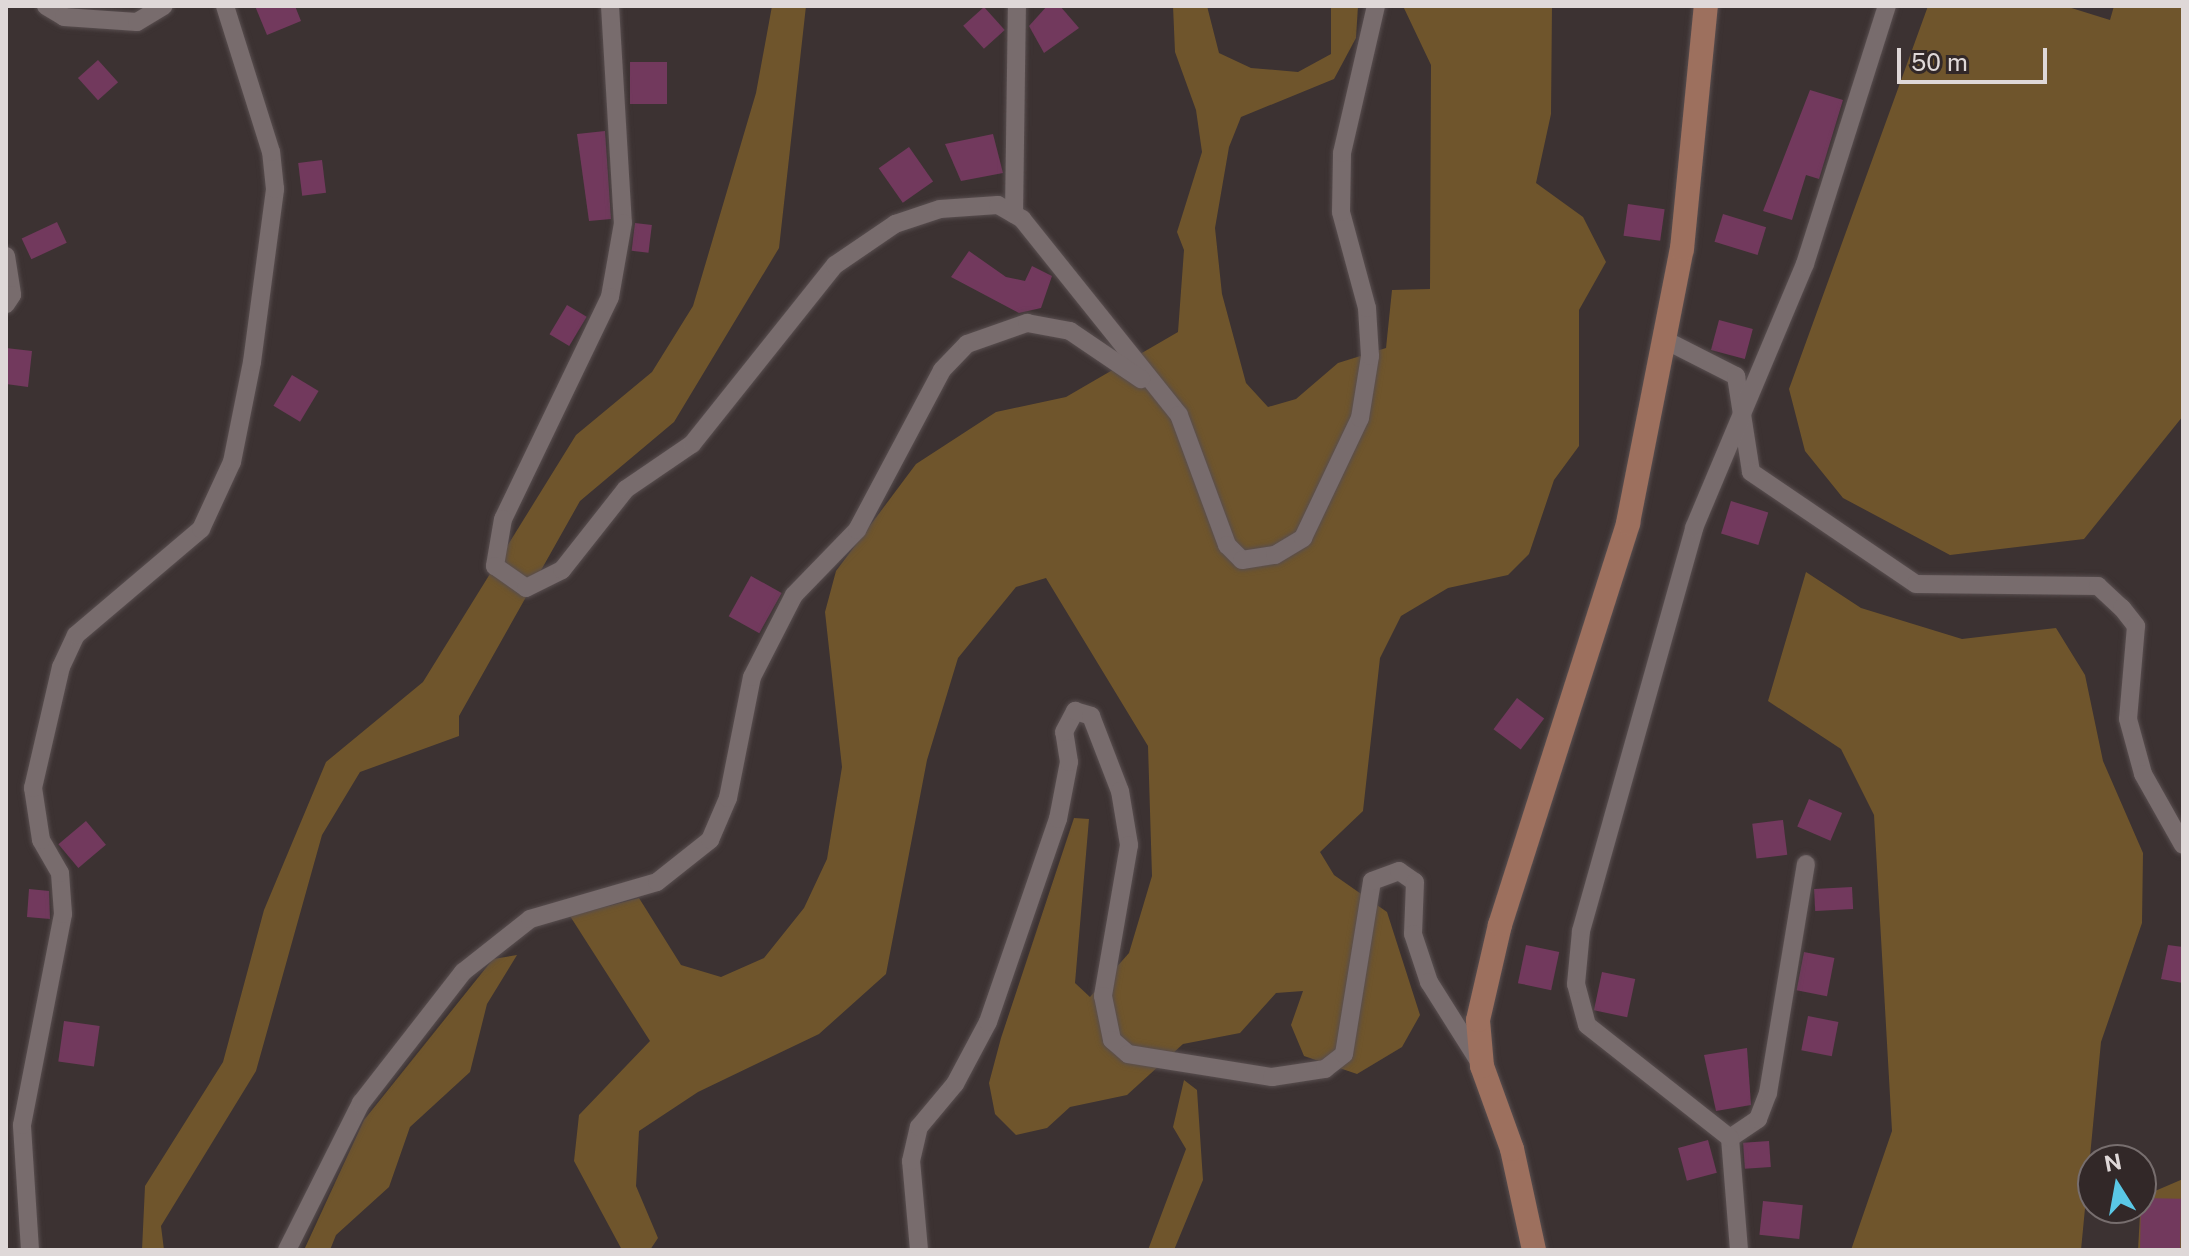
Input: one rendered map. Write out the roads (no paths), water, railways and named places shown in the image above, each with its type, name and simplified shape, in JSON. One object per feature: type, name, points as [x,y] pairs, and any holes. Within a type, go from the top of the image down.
[{"type":"street","points":[[46,6],[64,17],[137,22],[164,6]]},
{"type":"street","points":[[30,1250],[22,1125],[63,914],[60,873],[41,840],[33,788],[61,667],[76,635],[201,529],[232,462],[252,362],[275,189],[271,152],[225,6]]},
{"type":"street","points":[[610,6],[623,223],[613,283],[503,519],[495,566],[510,582],[526,588],[562,570],[626,489],[692,444],[835,265],[895,224],[940,209],[998,205],[1014,214],[1179,415],[1227,545],[1242,560],[1275,555],[1303,538],[1360,418],[1370,356],[1367,308],[1341,212],[1342,153],[1376,6]]},
{"type":"street","points":[[1014,214],[1017,6]]},
{"type":"street","points":[[1482,1066],[1478,1020],[1500,925],[1628,523],[1682,249],[1706,6]]},
{"type":"street","points":[[1739,1250],[1730,1138],[1707,1114],[1611,1050],[1587,1025],[1576,984],[1581,931],[1694,528],[1744,396],[1805,264],[1887,6]]},
{"type":"street","points":[[6,256],[12,295],[6,304]]},
{"type":"street","points":[[287,1250],[361,1103],[463,972],[530,919],[657,882],[710,840],[728,798],[752,677],[794,595],[857,530],[942,370],[967,344],[1027,323],[1070,331],[1160,392]]},
{"type":"street","points":[[1665,340],[1736,376],[1744,396],[1751,472],[1916,584],[2098,586],[2122,608],[2136,626],[2128,719],[2143,774],[2183,845]]},
{"type":"street","points":[[919,1250],[911,1161],[919,1127],[955,1084],[988,1022],[1058,819],[1069,762],[1064,732],[1075,711],[1091,716],[1120,791],[1129,845],[1103,996],[1112,1040],[1128,1054],[1272,1077],[1325,1069],[1344,1054],[1372,881],[1399,871],[1415,882],[1413,934],[1429,982],[1482,1066],[1512,1149],[1534,1250]]},
{"type":"street","points":[[1730,1138],[1758,1119],[1768,1093],[1806,864]]}]
